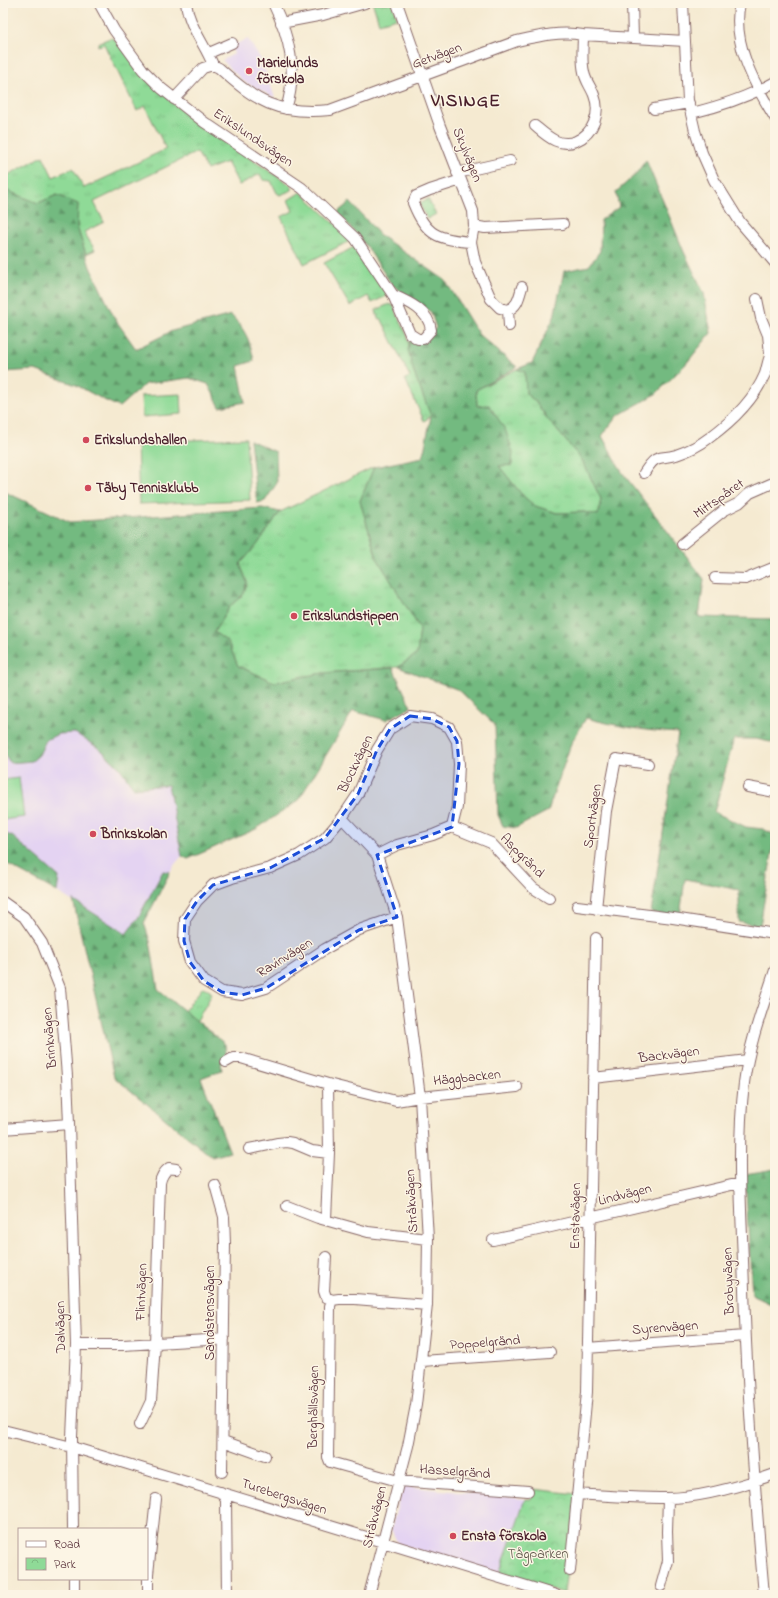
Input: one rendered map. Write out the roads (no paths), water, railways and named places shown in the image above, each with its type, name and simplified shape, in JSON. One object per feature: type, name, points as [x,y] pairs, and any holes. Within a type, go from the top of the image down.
[{"type":"street","name":"Erikslundsvägen","points":[[99,3],[114,30],[143,70],[161,88],[204,122],[302,188],[355,238],[394,295]]},
{"type":"street","points":[[174,99],[203,68],[213,65],[208,53],[196,34],[186,3]]},
{"type":"street","points":[[274,3],[292,61],[290,94],[286,109]]},
{"type":"street","points":[[281,23],[323,15],[365,3]]},
{"type":"street","name":"Skylvägen","points":[[397,3],[473,211],[474,226],[471,242],[475,262],[491,298],[500,308],[508,310]]},
{"type":"street","points":[[632,3],[633,38]]},
{"type":"street","points":[[683,3],[689,103],[695,131],[702,153],[714,180],[740,222],[775,263]]},
{"type":"street","points":[[740,3],[738,11],[738,29],[744,56],[758,91],[775,118]]},
{"type":"street","name":"Getvägen","points":[[213,65],[219,68],[250,95],[267,104],[286,109],[311,112],[330,110],[517,41],[537,36],[567,32],[583,35],[685,41]]},
{"type":"street","points":[[535,126],[557,142],[570,143],[581,139],[591,130],[597,109],[594,96],[584,72],[583,35]]},
{"type":"street","points":[[208,53],[232,43]]},
{"type":"street","points":[[692,113],[708,109],[758,91],[775,82]]},
{"type":"street","points":[[654,109],[689,103]]},
{"type":"street","points":[[471,242],[444,239],[432,233],[417,213],[414,203],[416,196],[459,176],[510,161]]},
{"type":"street","points":[[474,226],[485,228],[562,224]]},
{"type":"street","points":[[509,326],[508,310],[514,308],[522,287]]},
{"type":"street","points":[[644,473],[651,462],[662,456],[675,455],[689,450],[709,438],[748,403],[765,373],[772,351],[771,335],[761,318],[757,299]]},
{"type":"street","name":"Mittspåret","points":[[682,544],[724,511],[739,503],[750,493],[775,482]]},
{"type":"street","points":[[715,578],[746,579],[775,567]]},
{"type":"street","name":"Blockvägen","points":[[342,818],[358,794],[376,750],[390,729],[410,716],[432,719],[449,727],[457,741],[459,764],[457,807],[452,827]]},
{"type":"street","name":"Sportvägen","points":[[596,909],[606,811],[616,758],[648,764]]},
{"type":"street","points":[[748,787],[775,792]]},
{"type":"street","name":"Stråkvägen","points":[[342,818],[377,855],[397,918],[420,1097],[428,1239],[427,1305],[416,1405],[369,1595]]},
{"type":"street","name":"Ravinvägen","points":[[342,818],[325,838],[299,855],[270,868],[232,878],[213,885],[197,901],[185,919],[184,942],[190,962],[204,981],[222,992],[242,995],[266,988],[359,930],[397,918]]},
{"type":"street","points":[[377,855],[397,845],[433,835],[452,827]]},
{"type":"street","name":"Aspgränd","points":[[452,827],[491,843],[533,888],[549,898]]},
{"type":"street","name":"Brinkvägen","points":[[3,902],[24,917],[42,943],[60,988],[69,1124]]},
{"type":"street","points":[[577,906],[673,918],[775,934]]},
{"type":"street","name":"Enstavägen","points":[[570,1571],[586,1392],[596,938]]},
{"type":"street","name":"Brobyvägen","points":[[764,1595],[754,1482],[745,1336],[740,1183],[744,1083],[757,1023],[775,970]]},
{"type":"street","name":"Häggbacken","points":[[226,1062],[232,1058],[241,1058],[328,1084],[396,1101],[516,1087]]},
{"type":"street","name":"Backvägen","points":[[593,1078],[748,1060]]},
{"type":"street","points":[[326,1219],[329,1153],[328,1084]]},
{"type":"street","points":[[3,1129],[69,1124]]},
{"type":"street","name":"Dalvägen","points":[[69,1124],[76,1345],[72,1447],[73,1528]]},
{"type":"street","points":[[249,1149],[288,1142],[312,1150],[329,1153]]},
{"type":"street","name":"Flintvägen","points":[[140,1424],[151,1401],[155,1344],[160,1182],[165,1171],[169,1168],[176,1169]]},
{"type":"street","name":"Lindvägen","points":[[493,1240],[740,1183]]},
{"type":"street","name":"Sandstensvägen","points":[[215,1185],[224,1217],[225,1244],[222,1472]]},
{"type":"street","points":[[287,1206],[306,1214],[368,1232],[428,1239]]},
{"type":"street","points":[[326,1257],[324,1292],[326,1297],[332,1300],[355,1299],[427,1305]]},
{"type":"street","name":"Berghällsvägen","points":[[332,1300],[330,1306],[328,1457],[330,1462],[381,1476]]},
{"type":"street","name":"Syrenvägen","points":[[587,1348],[745,1336]]},
{"type":"street","points":[[76,1345],[123,1346],[224,1339]]},
{"type":"street","name":"Poppelgränd","points":[[422,1361],[550,1352]]},
{"type":"street","name":"Turebergsvägen","points":[[3,1430],[72,1447],[556,1595]]},
{"type":"street","points":[[223,1442],[265,1456]]},
{"type":"street","points":[[577,1494],[668,1498],[699,1494],[754,1482],[775,1474]]},
{"type":"street","name":"Hasselgränd","points":[[381,1476],[398,1481],[528,1491]]},
{"type":"street","points":[[221,1492],[226,1500],[227,1595]]},
{"type":"street","points":[[148,1595],[148,1574],[156,1498]]},
{"type":"street","points":[[660,1586],[668,1560],[668,1498]]},
{"type":"street","points":[[74,1580],[74,1595]]},
{"type":"place","name":"Marielunds förskola","points":[[249,71]]},
{"type":"place","name":"Erikslundshallen","points":[[86,440]]},
{"type":"place","name":"Täby Tennisklubb","points":[[88,488]]},
{"type":"place","name":"Erikslundstippen","points":[[294,616]]},
{"type":"place","name":"Brinkskolan","points":[[93,834]]},
{"type":"place","name":"Ensta förskola","points":[[453,1536]]},
{"type":"district","name":"VISINGE","points":[[466,102]]},
{"type":"park label","name":"Tågparken","points":[[538,1554]]}]
